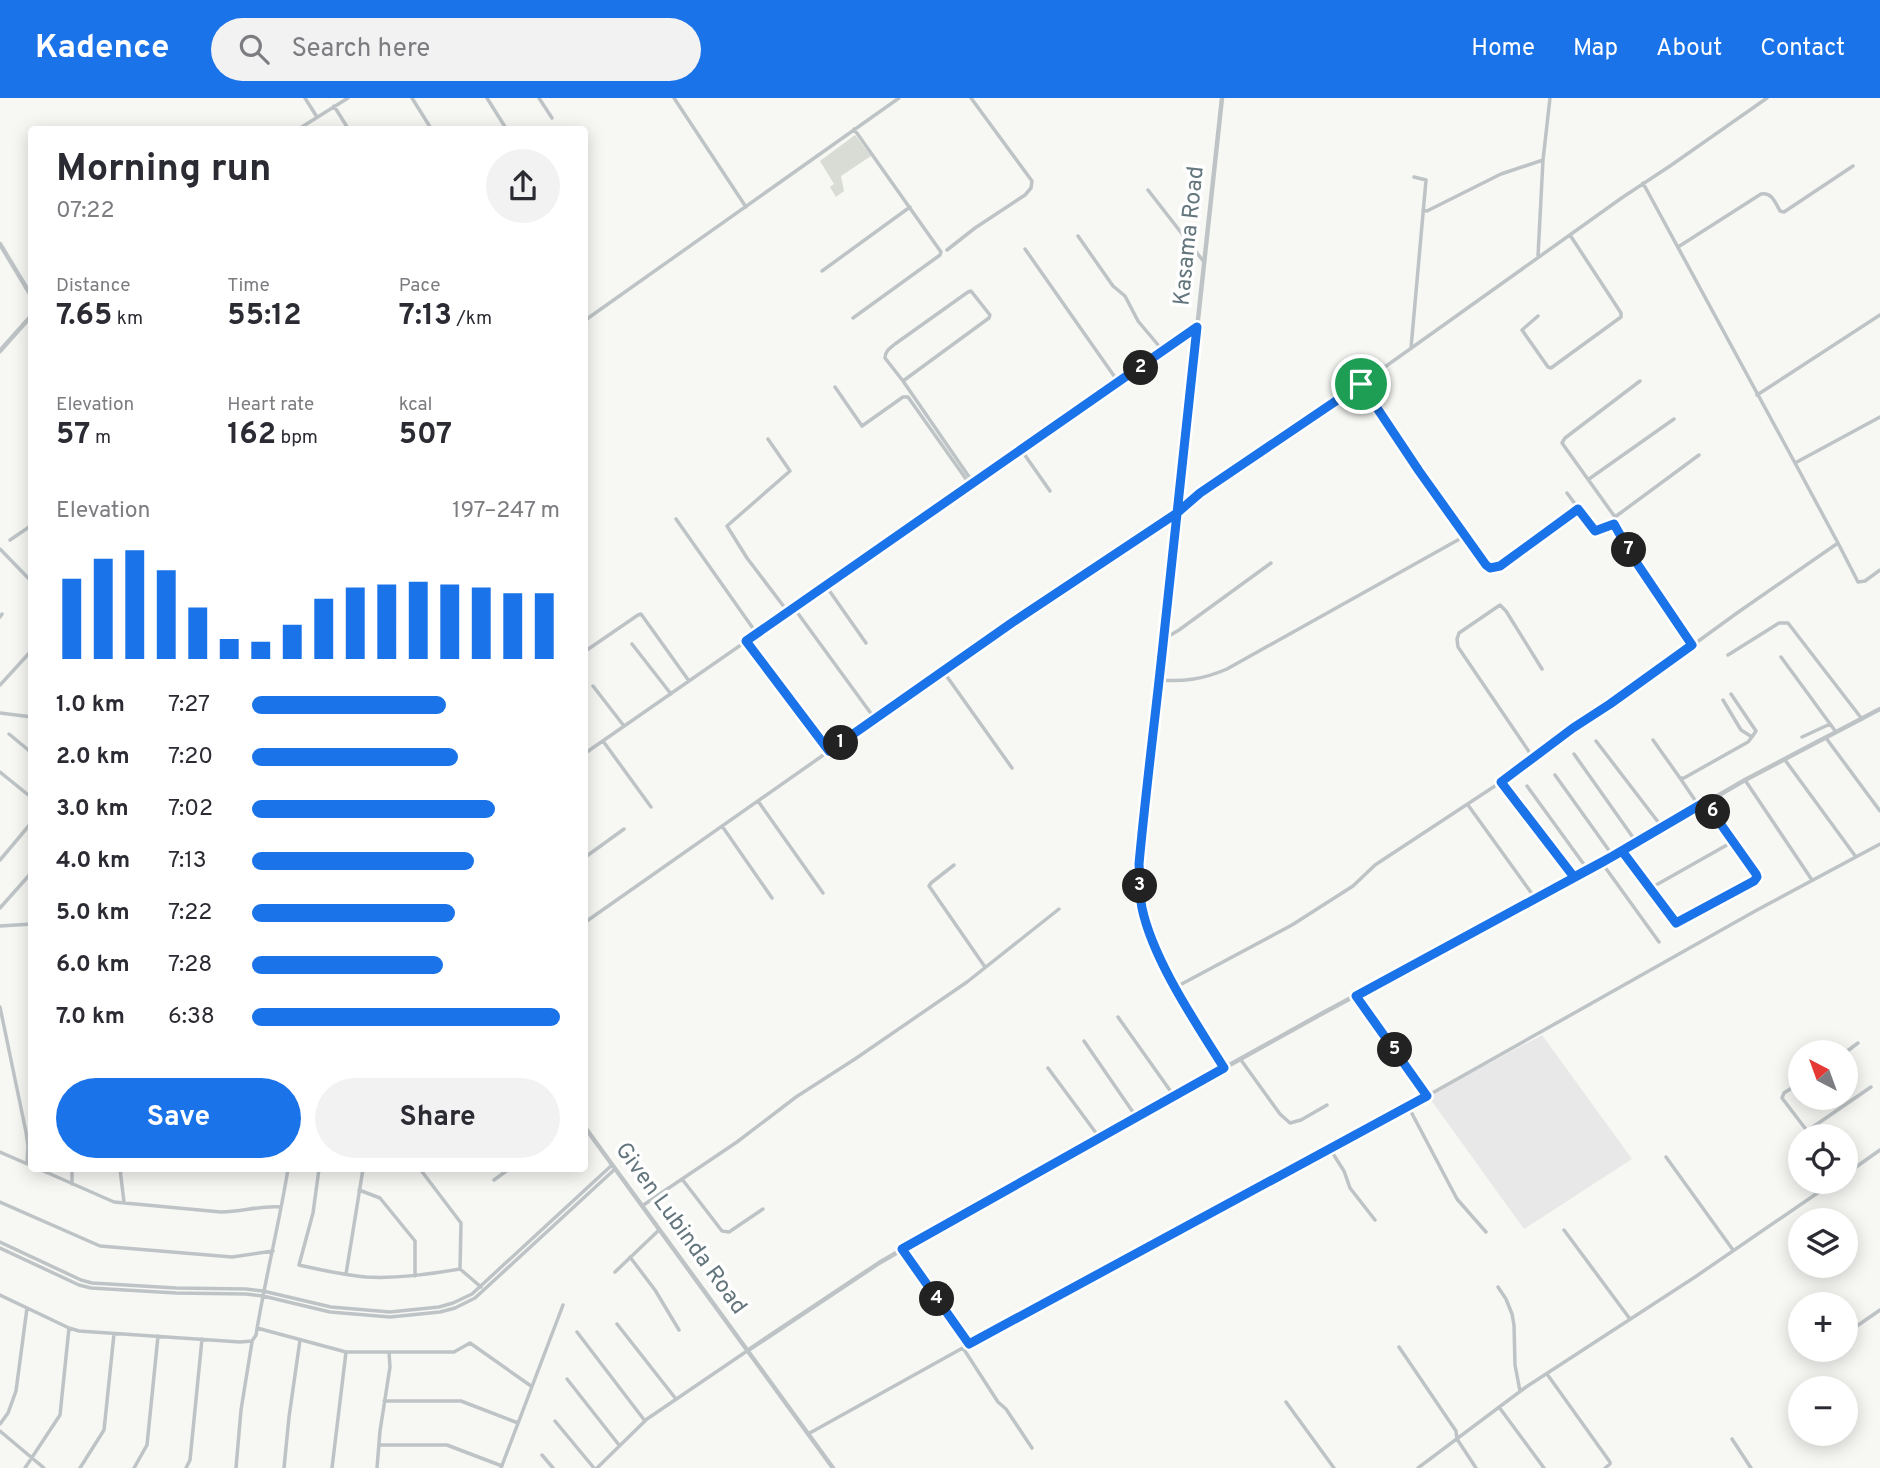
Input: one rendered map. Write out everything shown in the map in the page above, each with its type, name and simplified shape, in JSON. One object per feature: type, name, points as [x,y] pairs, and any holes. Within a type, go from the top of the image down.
[{"type":"street","points":[[305,98],[317,117]]},
{"type":"street","points":[[303,126],[348,98]]},
{"type":"street","points":[[412,98],[430,126]]},
{"type":"street","points":[[487,98],[504,126]]},
{"type":"street","points":[[539,98],[552,118]]},
{"type":"street","points":[[674,98],[746,207]]},
{"type":"street","points":[[588,318],[899,98]]},
{"type":"street","points":[[947,250],[1031,188],[1032,181],[1024,168],[971,98]]},
{"type":"street","name":"Kasama Road","points":[[1222,98],[1139,864],[1144,916],[1155,946],[1224,1068]]},
{"type":"street","points":[[1538,258],[1543,160],[1550,98]]},
{"type":"street","points":[[588,920],[1013,622],[1177,513],[1200,493],[1361,384],[1767,98]]},
{"type":"street","points":[[334,106],[346,126]]},
{"type":"street","points":[[853,318],[940,255],[940,249],[854,129]]},
{"type":"street","points":[[1423,210],[1427,211],[1501,174],[1543,160]]},
{"type":"street","points":[[1678,247],[1761,194],[1771,195],[1780,211],[1784,212],[1853,166]]},
{"type":"street","points":[[1411,348],[1426,180],[1414,177]]},
{"type":"street","points":[[1643,183],[1855,579],[1858,582],[1865,581],[1880,570]]},
{"type":"street","points":[[1148,191],[1204,262]]},
{"type":"street","points":[[822,271],[910,207]]},
{"type":"street","points":[[1538,316],[1522,330],[1551,368],[1621,317],[1621,313],[1570,235]]},
{"type":"street","points":[[1078,236],[1114,286],[1125,296],[1138,321],[1164,352]]},
{"type":"street","points":[[0,244],[28,290]]},
{"type":"street","points":[[1025,249],[1119,383]]},
{"type":"street","points":[[903,381],[989,318],[971,291],[888,350],[885,358],[973,485]]},
{"type":"street","points":[[1758,395],[1880,315]]},
{"type":"street","points":[[0,351],[28,320]]},
{"type":"street","points":[[588,751],[1197,327]]},
{"type":"street","points":[[1640,381],[1563,439],[1562,443],[1615,517],[1614,524],[1632,556],[1692,645]]},
{"type":"street","points":[[1361,384],[1486,565],[1493,568],[1500,566],[1578,509]]},
{"type":"street","points":[[835,387],[862,426],[903,397],[908,397],[973,485]]},
{"type":"street","points":[[1795,463],[1880,417]]},
{"type":"street","points":[[1590,480],[1674,419]]},
{"type":"street","points":[[768,439],[790,471],[727,526],[747,558],[788,612]]},
{"type":"street","points":[[1022,451],[1050,491]]},
{"type":"street","points":[[1615,517],[1699,455]]},
{"type":"street","points":[[1567,493],[1595,531],[1614,524]]},
{"type":"street","points":[[676,519],[757,634]]},
{"type":"street","points":[[10,540],[28,528]]},
{"type":"street","points":[[1158,680],[1210,677],[1465,536]]},
{"type":"street","points":[[1176,987],[1292,925],[1353,886],[1375,865],[1468,805],[1573,728],[1838,543]]},
{"type":"street","points":[[0,549],[28,578]]},
{"type":"street","points":[[1164,639],[1271,563]]},
{"type":"street","points":[[826,586],[866,643]]},
{"type":"street","points":[[1534,759],[1458,647],[1459,633],[1500,605],[1542,669]]},
{"type":"street","points":[[794,608],[876,719]]},
{"type":"street","points":[[588,649],[641,614],[689,681]]},
{"type":"street","points":[[1728,655],[1779,623],[1788,623],[1862,719]]},
{"type":"street","points":[[746,641],[829,751]]},
{"type":"street","points":[[632,644],[670,694]]},
{"type":"street","points":[[0,685],[28,654]]},
{"type":"street","points":[[1781,657],[1836,732]]},
{"type":"street","points":[[943,671],[1012,768]]},
{"type":"street","points":[[593,686],[624,726]]},
{"type":"street","points":[[1680,778],[1748,742],[1752,737],[1755,731],[1731,694]]},
{"type":"street","points":[[1723,700],[1741,730],[1752,737]]},
{"type":"street","points":[[555,1421],[595,1468],[645,1421],[902,1249],[1224,1068],[1601,863],[1705,802],[1880,709]]},
{"type":"street","points":[[0,713],[28,716]]},
{"type":"street","points":[[1802,737],[1830,724]]},
{"type":"street","points":[[9,734],[28,750]]},
{"type":"street","points":[[1826,738],[1880,811]]},
{"type":"street","points":[[1653,740],[1699,806]]},
{"type":"street","points":[[604,741],[651,807]]},
{"type":"street","points":[[1596,741],[1662,827]]},
{"type":"street","points":[[1574,754],[1637,842]]},
{"type":"street","points":[[1784,760],[1856,857]]},
{"type":"street","points":[[0,772],[28,795]]},
{"type":"street","points":[[1555,775],[1613,856]]},
{"type":"street","points":[[1745,780],[1812,880]]},
{"type":"street","points":[[1501,782],[1574,877]]},
{"type":"street","points":[[1527,786],[1588,870]]},
{"type":"street","points":[[758,801],[823,893]]},
{"type":"street","points":[[1622,851],[1676,923],[1754,881],[1756,874],[1705,802]]},
{"type":"street","points":[[1468,805],[1535,898]]},
{"type":"street","points":[[722,826],[772,898]]},
{"type":"street","points":[[0,860],[28,827]]},
{"type":"street","points":[[588,855],[624,829]]},
{"type":"street","points":[[1649,889],[1734,841]]},
{"type":"street","points":[[808,1434],[1427,1096],[1880,844]]},
{"type":"street","points":[[1601,863],[1659,942]]},
{"type":"street","points":[[954,865],[929,886],[986,967]]},
{"type":"street","points":[[0,908],[28,877]]},
{"type":"street","points":[[642,1206],[737,1142],[796,1097],[967,982],[1059,909]]},
{"type":"street","points":[[0,926],[28,925]]},
{"type":"street","points":[[1356,996],[1427,1096]]},
{"type":"street","points":[[0,1007],[28,1146]]},
{"type":"street","points":[[1118,1017],[1174,1096]]},
{"type":"street","points":[[1084,1041],[1137,1118]]},
{"type":"street","points":[[1241,1060],[1280,1114],[1290,1123],[1301,1120],[1327,1105]]},
{"type":"street","points":[[1048,1068],[1100,1139]]},
{"type":"street","points":[[1822,1124],[1871,1087]]},
{"type":"street","points":[[1788,1090],[1782,1098],[1788,1106]]},
{"type":"street","points":[[1408,1106],[1457,1199],[1486,1232]]},
{"type":"street","name":"Given Lubinda Road","points":[[588,1132],[832,1468]]},
{"type":"street","points":[[1330,1149],[1344,1171],[1350,1188],[1375,1220]]},
{"type":"street","points":[[1858,1166],[1880,1150]]},
{"type":"street","points":[[0,1153],[28,1165]]},
{"type":"street","points":[[1666,1157],[1733,1250]]},
{"type":"street","points":[[0,1242],[92,1283],[263,1294],[331,1307],[390,1312],[439,1307],[482,1288],[613,1167]]},
{"type":"street","points":[[46,1172],[105,1199],[124,1202],[221,1212],[281,1207]]},
{"type":"street","points":[[72,1172],[72,1184]]},
{"type":"street","points":[[120,1172],[124,1202]]},
{"type":"street","points":[[236,1468],[241,1410],[252,1342],[255,1339],[287,1172]]},
{"type":"street","points":[[319,1172],[313,1213],[299,1265],[368,1277],[415,1276],[460,1269],[482,1288]]},
{"type":"street","points":[[346,1275],[362,1172]]},
{"type":"street","points":[[422,1172],[461,1223],[460,1269]]},
{"type":"street","points":[[494,1180],[505,1172]]},
{"type":"street","points":[[682,1179],[722,1231],[729,1232],[763,1209]]},
{"type":"street","points":[[359,1190],[380,1198],[415,1241],[415,1276]]},
{"type":"street","points":[[1418,1468],[1520,1391],[1695,1277],[1816,1194]]},
{"type":"street","points":[[0,1202],[100,1245],[232,1257],[273,1251]]},
{"type":"street","points":[[615,1272],[659,1230]]},
{"type":"street","points":[[1564,1230],[1630,1319]]},
{"type":"street","points":[[0,1248],[91,1288],[263,1294]]},
{"type":"street","points":[[902,1249],[969,1344]]},
{"type":"street","points":[[630,1257],[680,1330]]},
{"type":"street","points":[[1498,1287],[1512,1314],[1515,1365],[1520,1391]]},
{"type":"street","points":[[0,1295],[79,1331],[252,1342]]},
{"type":"street","points":[[379,1445],[441,1444],[501,1467],[563,1305]]},
{"type":"street","points":[[0,1424],[14,1400],[27,1308]]},
{"type":"street","points":[[1858,1325],[1880,1310]]},
{"type":"street","points":[[617,1324],[676,1399]]},
{"type":"street","points":[[25,1468],[60,1415],[69,1328]]},
{"type":"street","points":[[257,1328],[346,1352],[454,1352],[470,1343],[531,1386]]},
{"type":"street","points":[[576,1332],[645,1421]]},
{"type":"street","points":[[80,1468],[104,1430],[114,1334]]},
{"type":"street","points":[[134,1468],[147,1445],[158,1336]]},
{"type":"street","points":[[186,1468],[190,1460],[202,1338]]},
{"type":"street","points":[[284,1468],[300,1340]]},
{"type":"street","points":[[1399,1346],[1456,1431],[1457,1439],[1476,1468]]},
{"type":"street","points":[[963,1348],[1032,1448]]},
{"type":"street","points":[[332,1468],[346,1352]]},
{"type":"street","points":[[377,1468],[390,1367],[389,1352]]},
{"type":"street","points":[[1547,1374],[1610,1462],[1605,1468]]},
{"type":"street","points":[[567,1379],[620,1445]]},
{"type":"street","points":[[384,1401],[461,1401],[518,1423]]},
{"type":"street","points":[[1286,1402],[1334,1468]]},
{"type":"street","points":[[1499,1407],[1544,1468]]},
{"type":"street","points":[[0,1432],[44,1468]]},
{"type":"street","points":[[1731,1439],[1751,1468]]},
{"type":"street","points":[[542,1455],[553,1468]]},
{"type":"shaded area","points":[[855,135],[871,156],[841,176],[844,191],[836,197],[830,187],[834,184],[820,161]]},
{"type":"shaded area","points":[[1542,1035],[1632,1159],[1524,1229],[1428,1096]]},
{"type":"route","points":[[1361,384],[1200,493],[1177,513],[1013,622],[829,751],[746,641],[1197,327],[1177,513],[1164,639],[1152,737],[1139,864],[1140,895],[1155,946],[1196,1023],[1224,1068],[902,1249],[969,1344],[1427,1096],[1356,996],[1601,863],[1622,851],[1676,923],[1757,877],[1705,802],[1574,877],[1501,782],[1692,645],[1632,556],[1614,524],[1595,531],[1578,509],[1500,566],[1490,568],[1486,565],[1361,384]]}]
